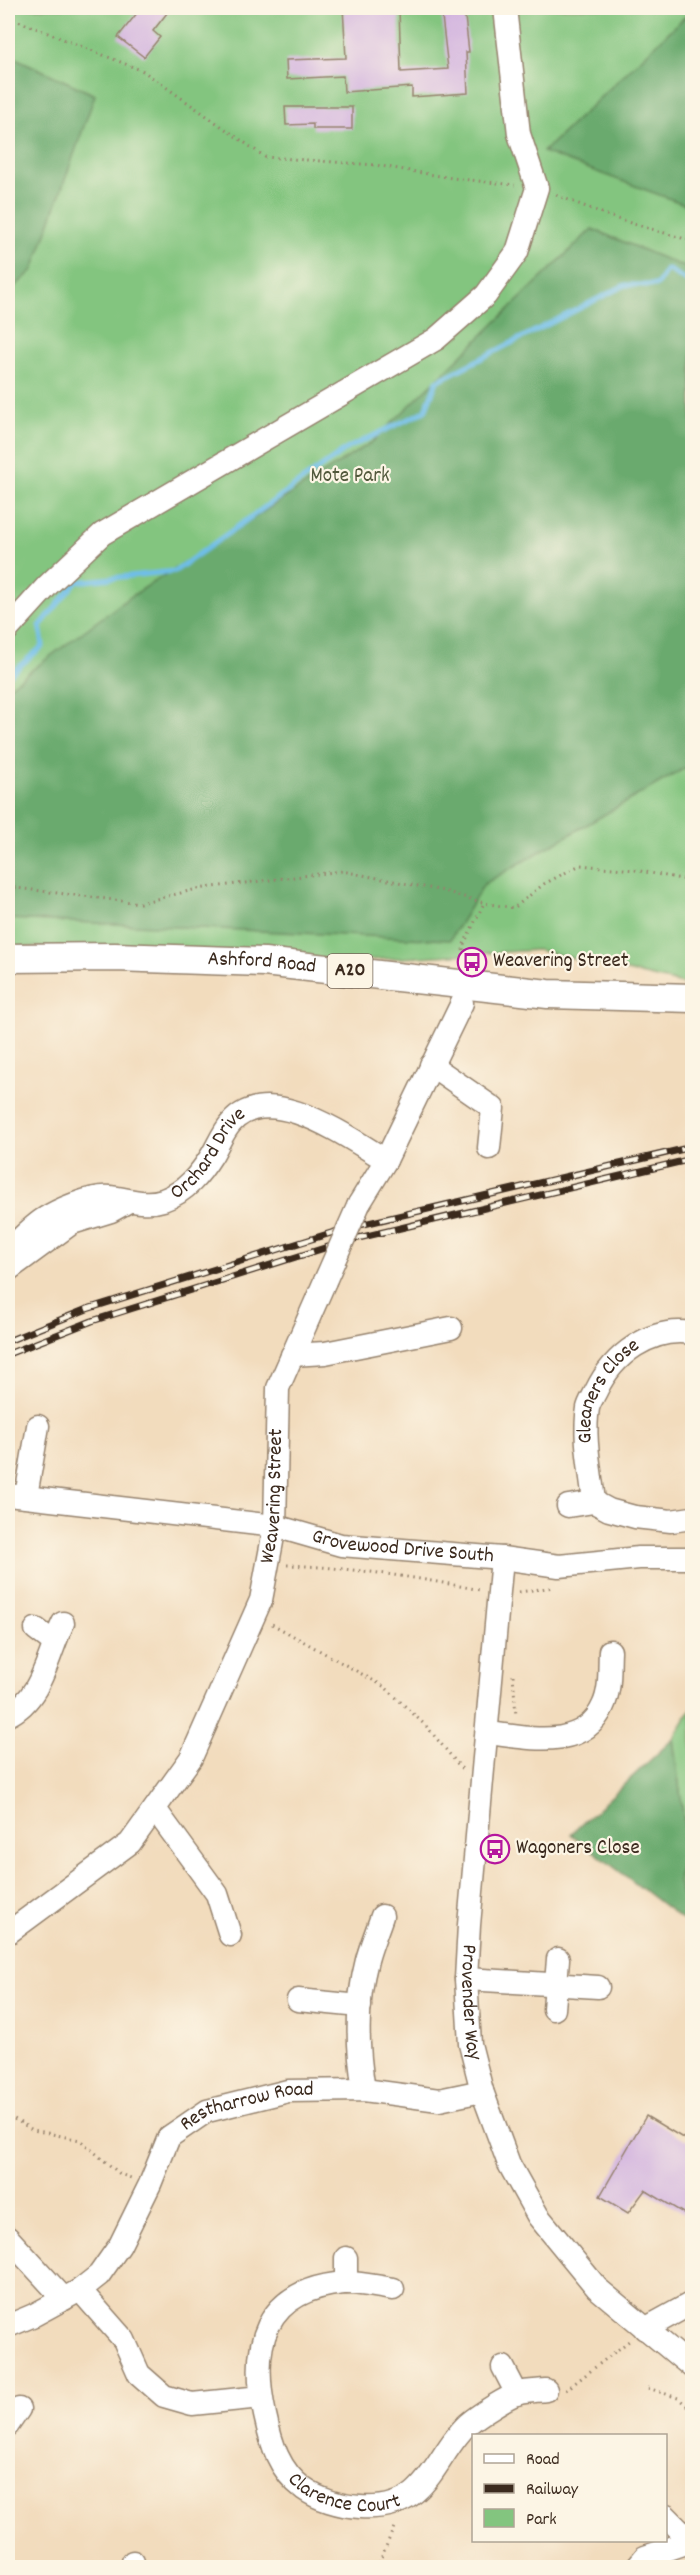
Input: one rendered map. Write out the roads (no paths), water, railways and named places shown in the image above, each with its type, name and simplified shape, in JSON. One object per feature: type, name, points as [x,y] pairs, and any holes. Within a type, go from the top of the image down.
[{"type":"main road","name":"Ashford Road","points":[[8,958],[115,957],[264,962],[548,994],[693,998]]},
{"type":"street","points":[[8,629],[48,585],[102,534],[436,339],[486,295],[517,252],[537,188],[519,134],[506,8]]},
{"type":"street","name":"Weavering Street","points":[[8,1933],[130,1843],[191,1758],[261,1600],[275,1526],[278,1388],[359,1204],[386,1160],[462,1003]]},
{"type":"street","points":[[431,1065],[494,1108],[489,1148]]},
{"type":"street","name":"Orchard Drive","points":[[8,1250],[42,1220],[74,1204],[107,1196],[147,1204],[166,1199],[183,1189],[199,1174],[231,1123],[247,1111],[262,1107],[285,1109],[311,1118],[386,1160]]},
{"type":"street","points":[[8,1270],[72,1223],[111,1211],[129,1201]]},
{"type":"street","points":[[292,1354],[325,1353],[451,1328]]},
{"type":"street","name":"Gleaners Close","points":[[602,1506],[588,1437],[588,1407],[602,1377],[624,1352],[651,1337],[683,1331],[693,1333]]},
{"type":"street","points":[[17,1495],[38,1426]]},
{"type":"street","name":"Grovewood Drive South","points":[[17,1495],[275,1526],[342,1545],[502,1558],[559,1566],[639,1558],[693,1558]]},
{"type":"street","points":[[568,1506],[602,1506],[635,1517],[671,1521],[693,1518]]},
{"type":"street","name":"Provender Way","points":[[502,1558],[466,1979],[470,2044],[482,2091],[509,2164],[538,2216],[597,2288],[693,2367]]},
{"type":"street","points":[[8,1715],[17,1711],[34,1693],[51,1631]]},
{"type":"street","points":[[487,1732],[533,1737],[566,1737],[582,1732],[594,1721],[619,1680],[610,1651]]},
{"type":"street","points":[[154,1809],[217,1894],[230,1935]]},
{"type":"street","points":[[364,2090],[359,2058],[360,2006],[366,1961],[382,1916]]},
{"type":"street","points":[[554,2009],[558,1959]]},
{"type":"street","points":[[466,1979],[598,1987]]},
{"type":"street","points":[[298,2000],[360,2006]]},
{"type":"street","name":"Restharrow Road","points":[[8,2326],[72,2294],[99,2275],[120,2245],[150,2184],[169,2137],[207,2111],[288,2091],[364,2090],[439,2100],[482,2091]]},
{"type":"street","points":[[8,2238],[124,2340],[139,2374],[164,2396],[192,2404],[261,2397]]},
{"type":"street","points":[[346,2258],[346,2283]]},
{"type":"street","name":"Clarence Court","points":[[393,2289],[346,2283],[317,2287],[284,2305],[264,2333],[259,2355],[261,2397],[269,2438],[283,2468],[304,2489],[329,2502],[349,2506],[389,2504],[414,2493],[468,2424],[517,2394],[546,2390]]},
{"type":"street","points":[[645,2329],[693,2303]]},
{"type":"street","points":[[503,2367],[517,2394]]},
{"type":"street","points":[[636,2568],[645,2557],[689,2542],[667,2517]]},
{"type":"waterway","points":[[8,676],[43,646],[40,626],[76,582],[175,571],[348,448],[425,411],[437,381],[625,285],[657,285],[667,269],[692,284]]},
{"type":"railway","points":[[8,1341],[87,1309],[347,1228],[692,1147]]},
{"type":"railway","points":[[8,1354],[92,1321],[350,1240],[692,1159]]},
{"type":"place","name":"Weavering Street","points":[[472,962]]},
{"type":"place","name":"Wagoners Close","points":[[495,1849]]},
{"type":"park label","name":"Mote Park","points":[[350,477]]}]
